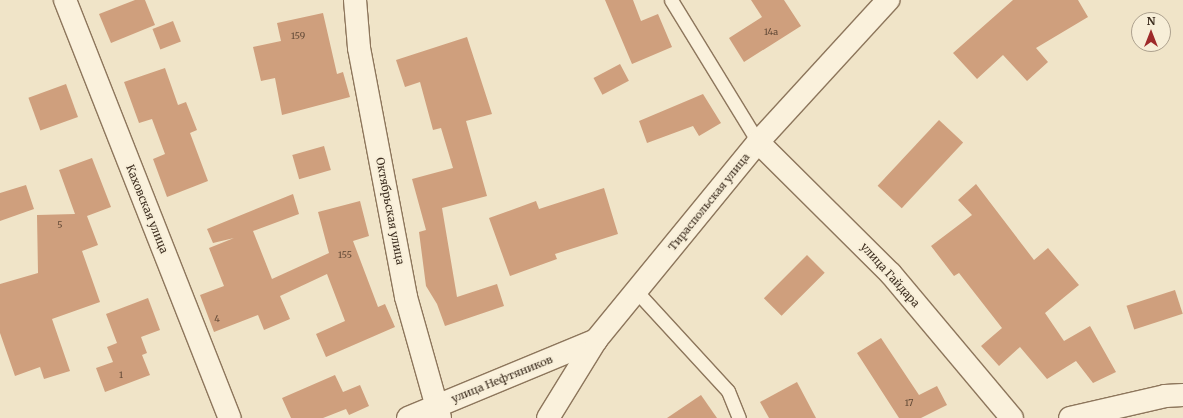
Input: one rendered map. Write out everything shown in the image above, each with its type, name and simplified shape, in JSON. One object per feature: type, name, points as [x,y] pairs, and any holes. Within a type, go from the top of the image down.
[{"type":"street","name":"Каховская улица","points":[[65,0],[230,418]]},
{"type":"street","name":"Октябрьская улица","points":[[354,0],[359,48],[406,297],[438,412]]},
{"type":"street","name":"Тираспольская улица","points":[[548,418],[596,340],[637,292],[758,142],[888,0]]},
{"type":"street","name":"улица Гайдара","points":[[758,142],[891,274],[1012,418]]},
{"type":"street","name":"улица Нефтяников","points":[[408,418],[438,412],[596,340]]},
{"type":"street","points":[[1070,418],[1165,396],[1183,395]]},
{"type":"lane","points":[[671,0],[758,142]]},
{"type":"lane","points":[[637,292],[728,390],[739,418]]},
{"type":"building","points":[[135,0],[145,0],[155,25],[111,43],[99,14]]},
{"type":"building","points":[[605,0],[633,0],[641,21],[658,14],[672,47],[632,64]]},
{"type":"building","points":[[751,0],[784,0],[801,26],[744,62],[729,38],[762,17]]},
{"type":"building","points":[[1013,0],[1078,0],[1088,17],[1036,48],[1048,62],[1027,81],[1003,55],[977,79],[953,53]]},
{"type":"building","points":[[323,13],[337,74],[343,72],[350,97],[282,115],[275,78],[261,81],[253,47],[281,41],[277,23]]},
{"type":"building","points":[[173,21],[181,42],[160,49],[152,29]]},
{"type":"building","points":[[467,37],[492,114],[466,121],[487,196],[442,208],[457,297],[497,284],[504,306],[445,326],[437,304],[426,286],[419,232],[426,230],[412,179],[453,168],[441,128],[433,130],[420,82],[405,87],[396,60]]},
{"type":"building","points":[[620,64],[629,81],[602,95],[594,78]]},
{"type":"building","points":[[165,68],[178,105],[186,102],[197,130],[190,133],[208,181],[167,197],[153,159],[165,154],[152,119],[139,123],[124,82]]},
{"type":"building","points":[[66,84],[78,117],[40,131],[28,98]]},
{"type":"building","points":[[703,94],[721,123],[699,136],[693,126],[647,143],[639,121]]},
{"type":"building","points":[[939,120],[963,143],[902,208],[878,186]]},
{"type":"building","points":[[324,146],[331,170],[299,179],[292,155]]},
{"type":"building","points":[[92,158],[111,207],[87,216],[98,245],[82,251],[100,302],[52,319],[70,371],[44,379],[40,367],[15,376],[0,333],[0,284],[38,273],[37,215],[75,214],[59,170]]},
{"type":"building","points":[[976,184],[1034,260],[1048,248],[1079,285],[1045,313],[1064,341],[1090,326],[1116,372],[1093,383],[1076,361],[1047,379],[1020,347],[999,366],[981,346],[1002,328],[959,273],[954,276],[931,246],[972,215],[958,200]]},
{"type":"building","points":[[26,185],[34,209],[0,221],[0,193]]},
{"type":"building","points":[[604,188],[618,234],[555,254],[557,259],[510,276],[489,218],[536,201],[539,209]]},
{"type":"building","points":[[293,194],[299,214],[253,231],[272,279],[329,253],[318,212],[360,201],[369,236],[353,241],[378,307],[385,304],[395,327],[326,357],[316,334],[345,321],[327,274],[280,296],[290,319],[264,330],[258,315],[214,332],[200,295],[224,286],[209,248],[234,238],[213,243],[207,229]]},
{"type":"building","points":[[807,255],[825,273],[782,316],[764,298]]},
{"type":"building","points":[[1175,290],[1183,314],[1134,330],[1126,306]]},
{"type":"building","points":[[148,298],[160,330],[141,337],[147,353],[142,355],[150,375],[105,392],[96,368],[113,362],[107,347],[117,343],[106,314]]},
{"type":"building","points":[[881,338],[919,395],[937,386],[947,405],[921,418],[899,418],[857,353]]},
{"type":"building","points":[[335,375],[343,392],[360,385],[369,406],[349,415],[346,409],[323,418],[291,418],[282,398]]},
{"type":"building","points":[[797,382],[816,418],[769,418],[760,402]]},
{"type":"building","points":[[701,395],[717,418],[667,418]]}]
